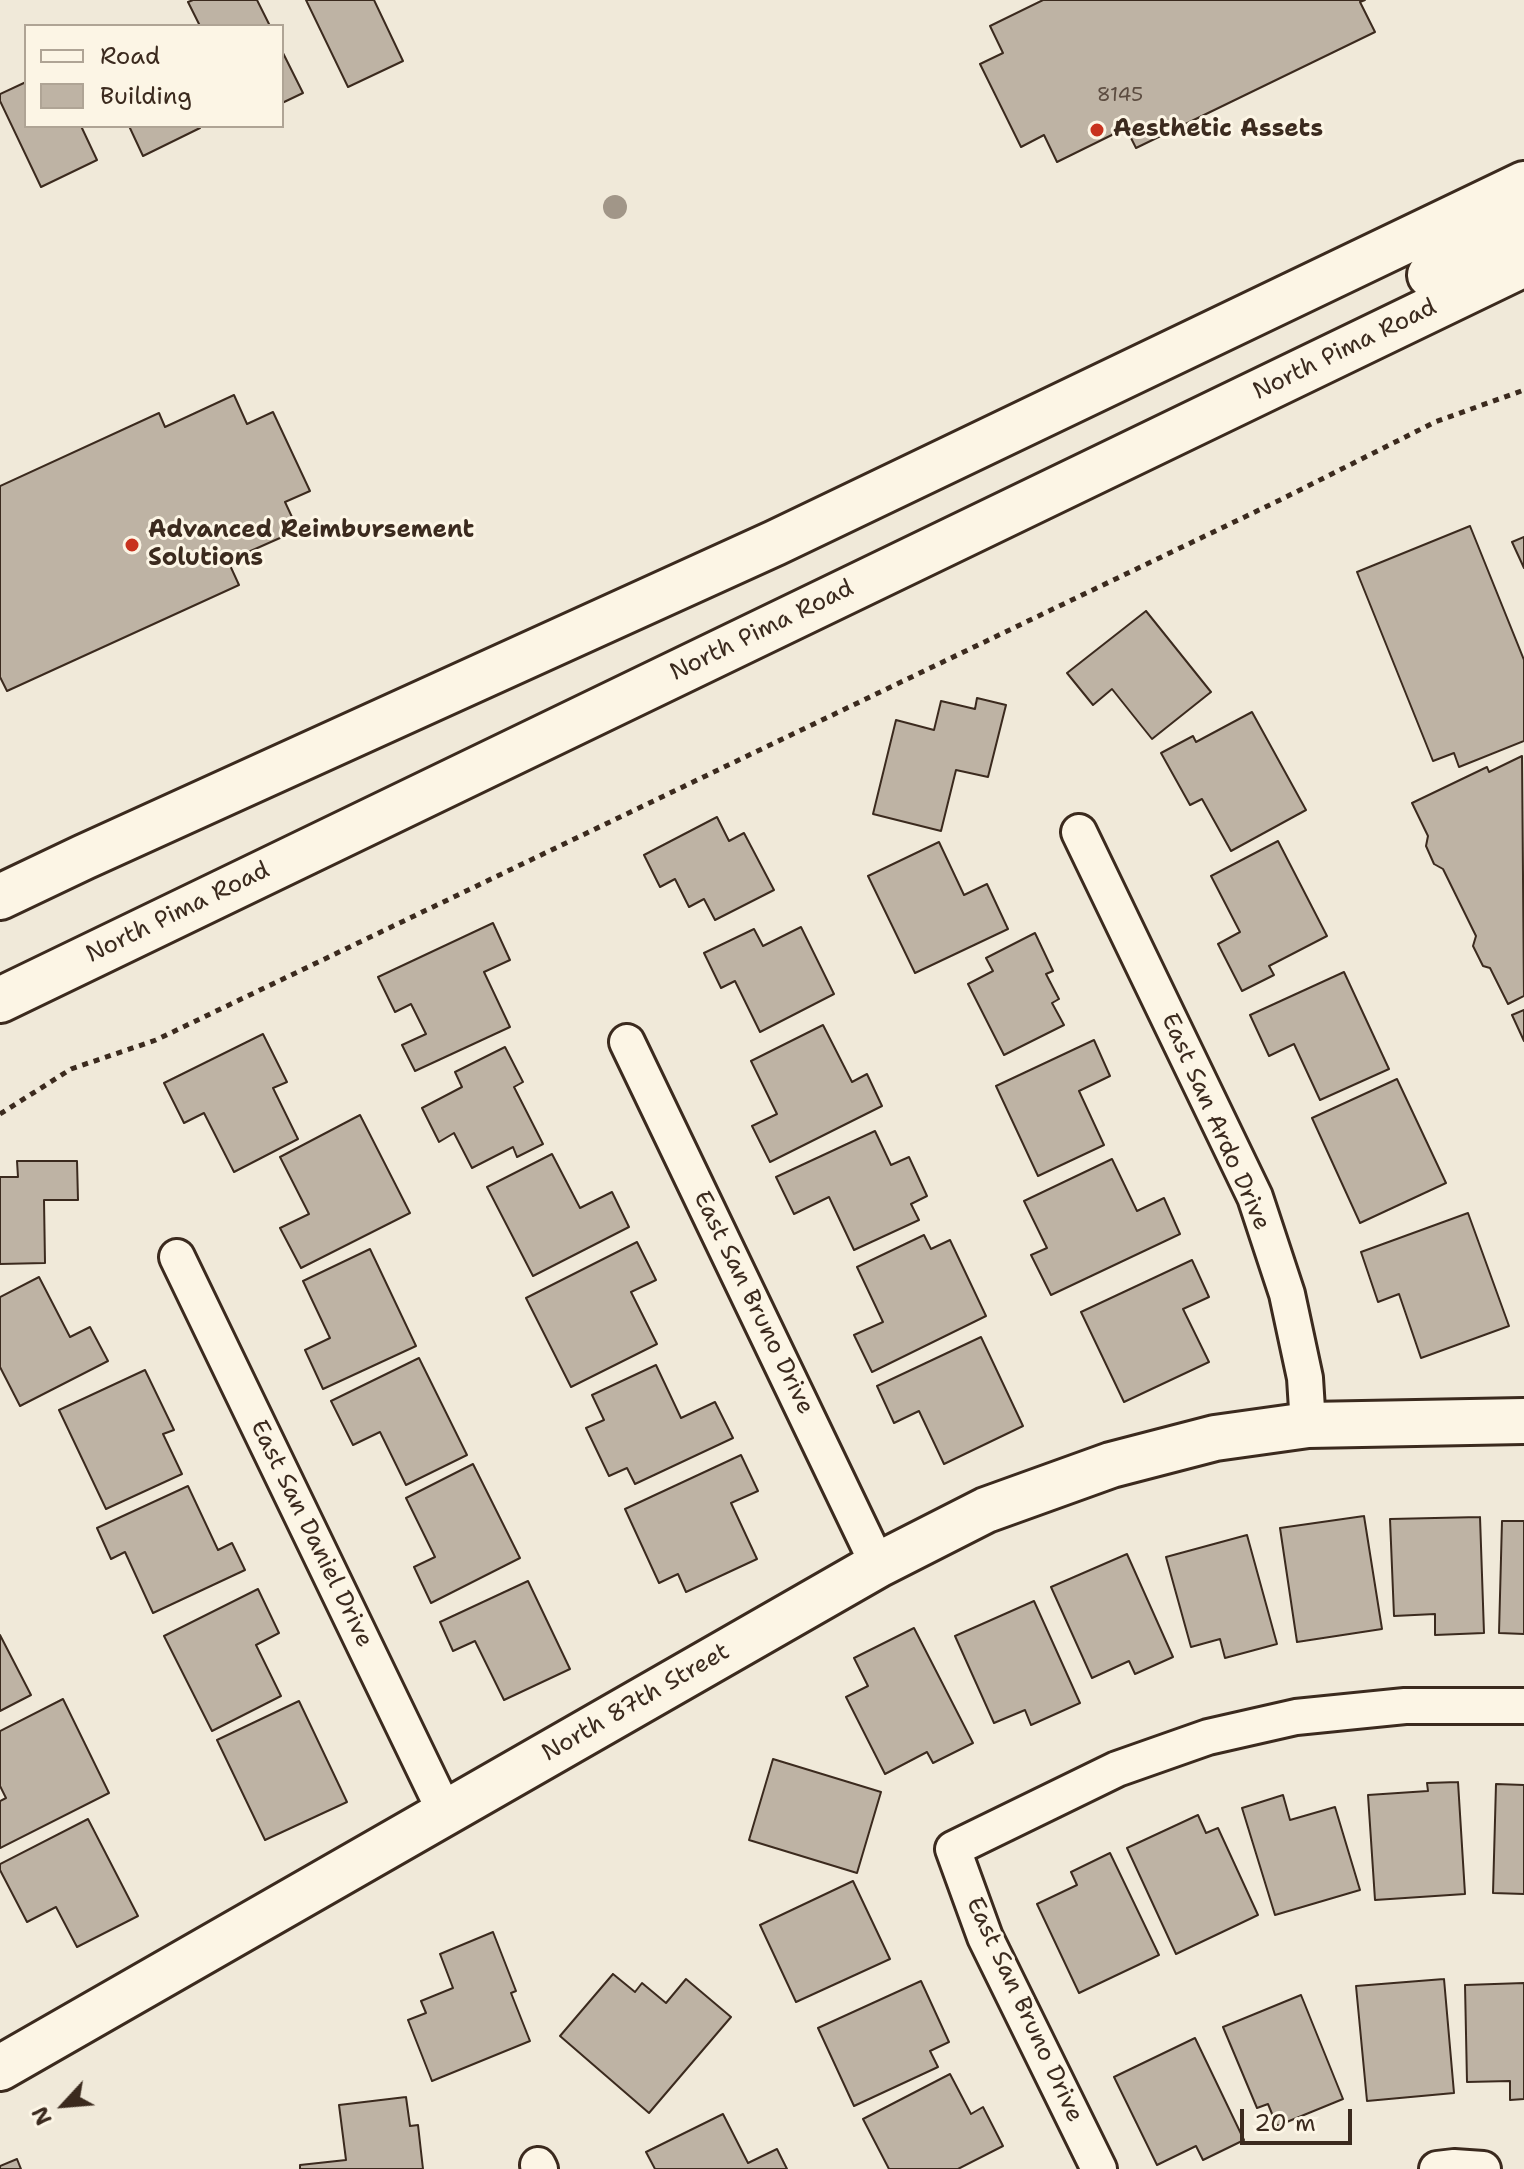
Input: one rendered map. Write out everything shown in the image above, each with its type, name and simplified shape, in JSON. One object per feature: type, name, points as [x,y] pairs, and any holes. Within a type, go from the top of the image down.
[{"type":"main road","points":[[0,897],[775,543],[1524,184]]},
{"type":"main road","points":[[1126,455],[1244,366],[1524,229]]},
{"type":"main road","name":"North Pima Road","points":[[0,1000],[1524,264]]},
{"type":"main road","name":"North 87th Street","points":[[4,2056],[445,1812],[878,1565],[986,1510],[1111,1465],[1215,1438],[1308,1425],[1524,1421]]},
{"type":"street","name":"East San Ardo Drive","points":[[1079,832],[1255,1197],[1287,1294],[1305,1378],[1308,1425]]},
{"type":"street","name":"East San Bruno Drive","points":[[627,1042],[878,1565]]},
{"type":"street","name":"East San Daniel Drive","points":[[177,1257],[445,1812]]},
{"type":"street","name":"East San Bruno Drive","points":[[1099,2169],[985,1937],[953,1849],[1117,1769],[1208,1737],[1296,1717],[1405,1706],[1524,1706]]},
{"type":"street","points":[[1437,2169],[1483,2169]]},
{"type":"path","points":[[0,1114],[71,1069],[156,1040],[1282,499],[1435,422],[1524,390]]},
{"type":"building","points":[[257,0],[269,24],[199,24],[188,2]]},
{"type":"building","points":[[306,0],[374,0],[403,61],[348,87]]},
{"type":"building","points":[[1043,0],[1365,0],[1360,2],[1375,32],[1136,148],[1126,128],[1057,162],[1044,135],[1021,147],[980,64],[1003,53],[990,26]]},
{"type":"building","points":[[284,55],[303,93],[284,102]]},
{"type":"building","points":[[24,83],[24,128],[82,128],[97,160],[41,187],[0,101],[0,94]]},
{"type":"building","points":[[130,128],[200,128],[143,156]]},
{"type":"building","name":"Advanced Reimbursement Solutions","points":[[234,395],[247,424],[273,412],[310,491],[285,502],[298,530],[228,561],[239,585],[7,691],[0,677],[0,486],[159,413],[165,427]]},
{"type":"building","points":[[1470,526],[1524,660],[1524,741],[1459,767],[1454,753],[1433,761],[1357,572]]},
{"type":"building","points":[[1524,537],[1524,568],[1512,542]]},
{"type":"building","points":[[1146,611],[1211,692],[1152,739],[1112,689],[1093,705],[1067,673]]},
{"type":"building","points":[[977,698],[1006,705],[988,777],[956,770],[941,831],[873,814],[896,720],[934,730],[941,701],[975,709]]},
{"type":"building","points":[[1252,712],[1306,810],[1231,851],[1202,799],[1190,805],[1161,753],[1193,736],[1196,742]]},
{"type":"building","points":[[1522,756],[1524,996],[1508,1004],[1490,968],[1483,966],[1473,946],[1476,936],[1443,869],[1434,864],[1426,846],[1428,836],[1412,803],[1487,767],[1489,772]]},
{"type":"building","points":[[717,817],[729,841],[744,833],[774,890],[715,920],[704,899],[689,907],[675,879],[660,887],[644,855]]},
{"type":"building","points":[[1278,841],[1327,936],[1269,966],[1274,975],[1242,991],[1218,944],[1240,932],[1211,876]]},
{"type":"building","points":[[939,842],[964,895],[987,884],[1008,929],[915,973],[868,876]]},
{"type":"building","points":[[493,923],[510,960],[484,972],[510,1027],[415,1071],[402,1045],[426,1034],[411,1004],[395,1012],[378,977]]},
{"type":"building","points":[[801,927],[834,994],[760,1032],[735,981],[721,988],[704,953],[754,929],[763,946]]},
{"type":"building","points":[[1035,933],[1053,971],[1046,974],[1059,999],[1052,1003],[1064,1025],[1004,1055],[968,984],[993,971],[986,958]]},
{"type":"building","points":[[1344,972],[1389,1069],[1320,1100],[1294,1044],[1269,1056],[1250,1015]]},
{"type":"building","points":[[1524,1010],[1524,1041],[1512,1015]]},
{"type":"building","points":[[823,1025],[852,1082],[867,1074],[882,1106],[770,1162],[752,1126],[777,1114],[751,1061]]},
{"type":"building","points":[[263,1034],[287,1082],[273,1088],[298,1139],[234,1172],[204,1113],[184,1123],[164,1083]]},
{"type":"building","points":[[1094,1040],[1110,1076],[1079,1091],[1104,1145],[1038,1176],[996,1086]]},
{"type":"building","points":[[505,1047],[523,1082],[514,1087],[543,1144],[517,1157],[513,1147],[472,1168],[454,1133],[439,1142],[422,1108],[462,1087],[455,1072]]},
{"type":"building","points":[[1397,1079],[1446,1183],[1360,1223],[1312,1118]]},
{"type":"building","points":[[360,1115],[410,1213],[301,1268],[280,1228],[309,1214],[280,1157]]},
{"type":"building","points":[[875,1131],[891,1165],[909,1157],[927,1196],[911,1204],[919,1220],[854,1250],[829,1197],[794,1214],[776,1177]]},
{"type":"building","points":[[552,1154],[580,1208],[612,1192],[629,1227],[533,1276],[487,1187]]},
{"type":"building","points":[[1112,1159],[1137,1211],[1164,1198],[1180,1234],[1051,1295],[1031,1255],[1047,1248],[1024,1201]]},
{"type":"building","points":[[17,1161],[77,1161],[78,1200],[44,1200],[45,1263],[0,1264],[0,1177],[18,1177]]},
{"type":"building","points":[[1468,1213],[1509,1326],[1421,1358],[1399,1294],[1378,1302],[1361,1252]]},
{"type":"building","points":[[924,1235],[931,1249],[950,1240],[986,1316],[872,1372],[854,1335],[883,1322],[857,1267]]},
{"type":"building","points":[[637,1242],[656,1280],[631,1292],[657,1344],[571,1387],[526,1298]]},
{"type":"building","points":[[370,1249],[416,1346],[323,1389],[305,1350],[330,1338],[303,1281]]},
{"type":"building","points":[[1192,1260],[1209,1297],[1183,1309],[1209,1362],[1124,1402],[1081,1312]]},
{"type":"building","points":[[39,1277],[70,1337],[90,1327],[108,1361],[20,1406],[0,1367],[0,1297]]},
{"type":"building","points":[[981,1337],[1023,1426],[944,1464],[919,1411],[894,1423],[877,1386]]},
{"type":"building","points":[[419,1358],[467,1455],[406,1485],[380,1432],[353,1445],[331,1401]]},
{"type":"building","points":[[656,1365],[681,1418],[715,1402],[733,1438],[635,1484],[627,1468],[609,1476],[586,1428],[604,1420],[592,1395]]},
{"type":"building","points":[[145,1370],[174,1430],[163,1434],[182,1474],[106,1509],[59,1410]]},
{"type":"building","points":[[741,1455],[758,1491],[731,1503],[757,1559],[686,1592],[678,1574],[659,1583],[625,1509]]},
{"type":"building","points":[[473,1464],[520,1558],[431,1603],[414,1567],[435,1557],[406,1498]]},
{"type":"building","points":[[188,1486],[218,1550],[232,1543],[245,1570],[153,1613],[125,1552],[111,1559],[97,1528]]},
{"type":"building","points":[[1364,1516],[1382,1629],[1297,1642],[1280,1528]]},
{"type":"building","points":[[1480,1517],[1484,1633],[1435,1635],[1435,1614],[1394,1616],[1390,1519]]},
{"type":"building","points":[[1502,1521],[1524,1521],[1524,1634],[1499,1633]]},
{"type":"building","points":[[1247,1535],[1277,1644],[1225,1658],[1220,1639],[1191,1647],[1166,1557]]},
{"type":"building","points":[[1127,1554],[1173,1657],[1135,1674],[1129,1661],[1092,1678],[1051,1587]]},
{"type":"building","points":[[528,1581],[570,1669],[504,1700],[475,1641],[453,1651],[440,1622]]},
{"type":"building","points":[[258,1589],[279,1633],[256,1645],[281,1696],[212,1731],[164,1636]]},
{"type":"building","points":[[1034,1601],[1080,1703],[1031,1725],[1025,1710],[994,1723],[955,1636]]},
{"type":"building","points":[[914,1628],[973,1743],[933,1763],[927,1752],[885,1774],[846,1697],[868,1686],[854,1658]]},
{"type":"building","points":[[0,1635],[31,1695],[0,1711]]},
{"type":"building","points":[[63,1699],[109,1793],[0,1848],[0,1801],[6,1798],[0,1786],[0,1731]]},
{"type":"building","points":[[299,1701],[347,1802],[265,1840],[217,1740]]},
{"type":"building","points":[[773,1759],[881,1792],[857,1873],[749,1840]]},
{"type":"building","points":[[1458,1782],[1465,1894],[1375,1900],[1368,1795],[1428,1791],[1427,1783]]},
{"type":"building","points":[[1496,1784],[1524,1785],[1524,1894],[1493,1893]]},
{"type":"building","points":[[1283,1795],[1290,1820],[1335,1807],[1360,1890],[1275,1915],[1242,1808]]},
{"type":"building","points":[[1198,1815],[1206,1833],[1218,1828],[1258,1915],[1176,1954],[1127,1848]]},
{"type":"building","points":[[88,1819],[138,1916],[77,1947],[56,1907],[27,1922],[0,1870],[0,1864]]},
{"type":"building","points":[[1110,1853],[1159,1955],[1079,1993],[1037,1904],[1077,1885],[1071,1872]]},
{"type":"building","points":[[853,1881],[890,1959],[796,2002],[760,1925]]},
{"type":"building","points":[[493,1932],[516,1991],[511,1993],[530,2041],[432,2081],[408,2020],[426,2013],[421,2001],[453,1988],[440,1954]]},
{"type":"building","points":[[613,1974],[635,1992],[642,1983],[666,2003],[686,1979],[731,2017],[649,2113],[560,2036]]},
{"type":"building","points":[[1444,1979],[1454,2093],[1367,2101],[1356,1986]]},
{"type":"building","points":[[921,1981],[949,2042],[930,2051],[938,2067],[854,2106],[818,2028]]},
{"type":"building","points":[[1524,1983],[1524,2099],[1510,2100],[1510,2081],[1467,2082],[1465,1985]]},
{"type":"building","points":[[1301,1995],[1343,2099],[1277,2126],[1268,2104],[1257,2108],[1223,2027]]},
{"type":"building","points":[[1195,2038],[1244,2140],[1203,2160],[1196,2146],[1157,2165],[1114,2077]]},
{"type":"building","points":[[950,2074],[971,2114],[983,2107],[1003,2146],[958,2169],[889,2169],[863,2119]]},
{"type":"building","points":[[406,2097],[410,2126],[418,2125],[423,2169],[300,2169],[300,2165],[346,2160],[339,2105]]},
{"type":"building","points":[[723,2114],[748,2163],[777,2149],[787,2169],[655,2169],[646,2152]]},
{"type":"building","points":[[17,2159],[21,2169],[0,2169],[0,2166]]},
{"type":"place","name":"Aesthetic Assets","points":[[1097,130]]},
{"type":"place","name":"Advanced Reimbursement Solutions","points":[[132,545]]}]
